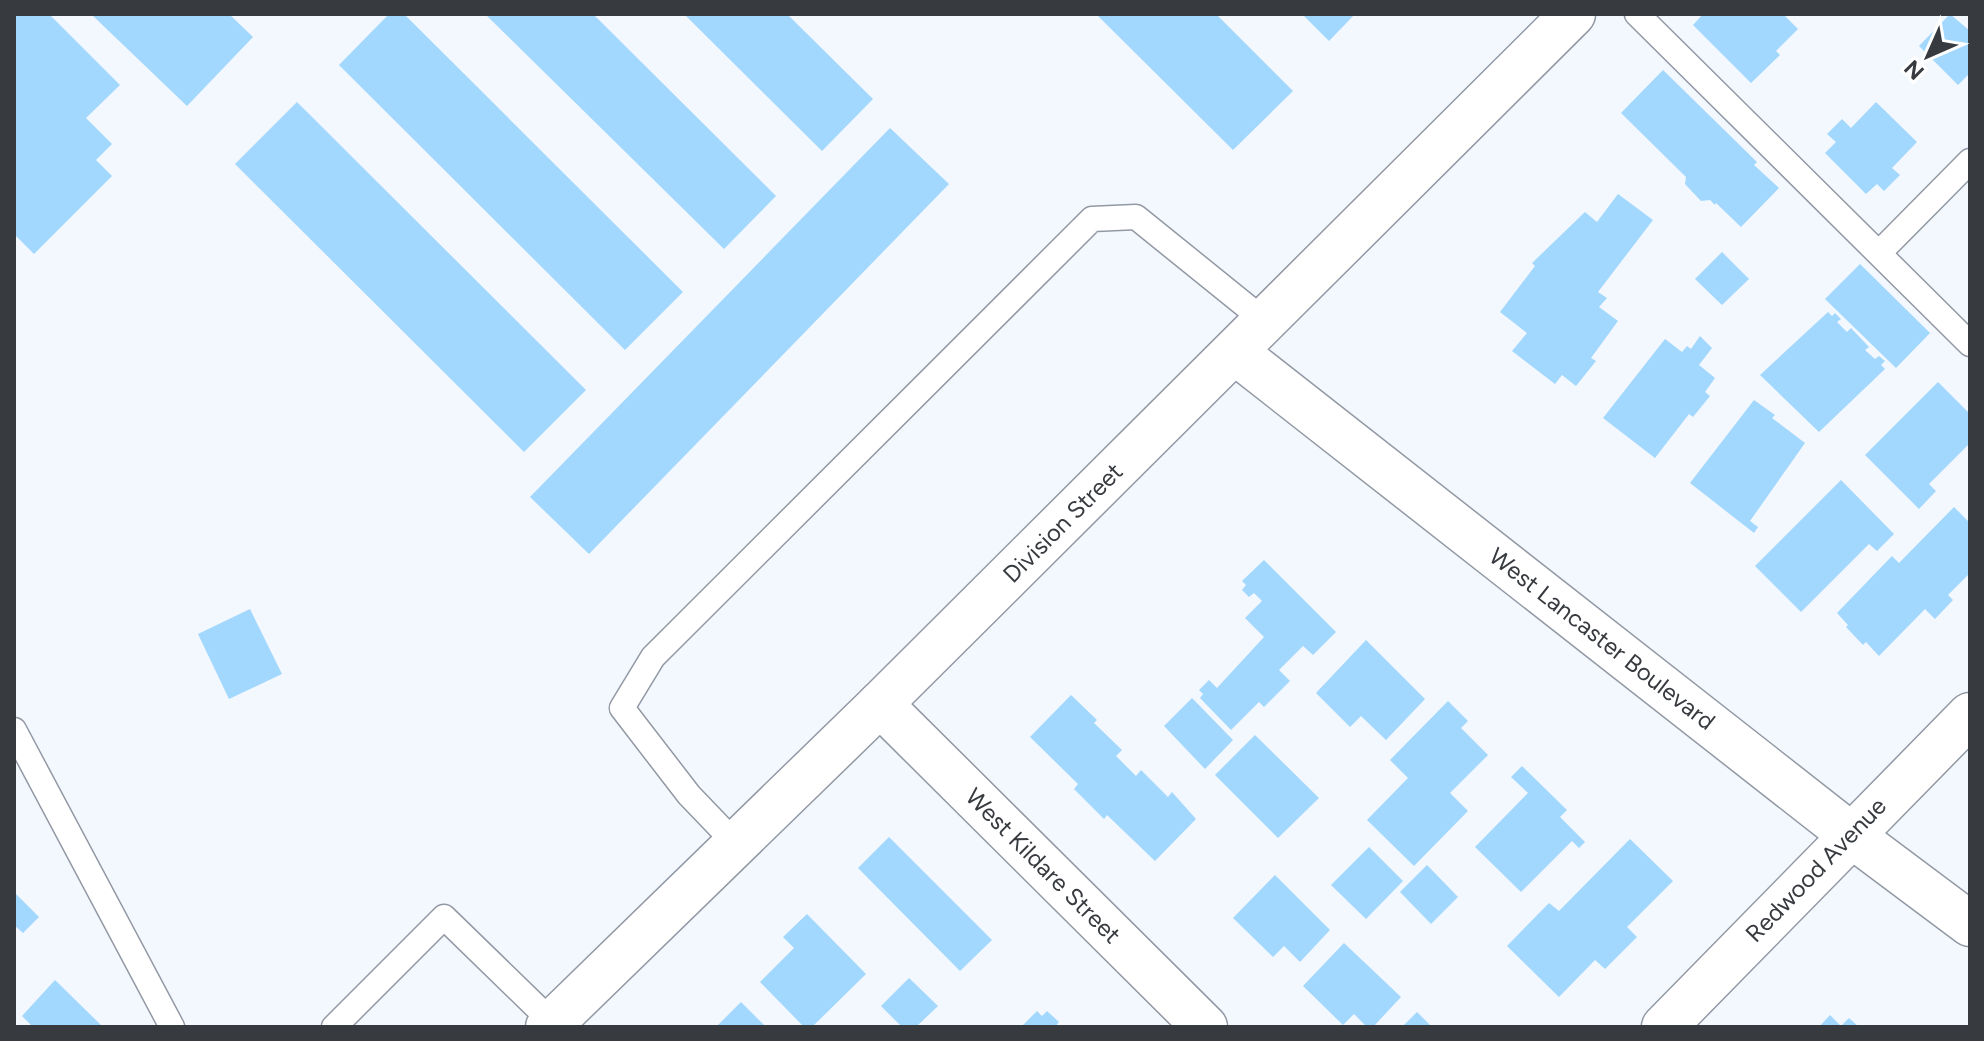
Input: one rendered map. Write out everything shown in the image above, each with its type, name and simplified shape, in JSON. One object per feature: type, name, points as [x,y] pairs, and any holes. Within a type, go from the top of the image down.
[{"type":"street","name":"Division Street","points":[[550,1025],[880,704],[1573,14]]},
{"type":"street","name":"West Lancaster Boulevard","points":[[1235,352],[1851,835],[1970,924]]},
{"type":"street","name":"West Kildare Street","points":[[880,704],[1205,1027]]},
{"type":"street","name":"Redwood Avenue","points":[[1664,1027],[1970,715]]},
{"type":"lane","points":[[1637,14],[1970,344]]},
{"type":"lane","points":[[1879,253],[1970,161]]},
{"type":"lane","points":[[737,845],[689,795],[622,708],[653,657],[1092,219],[1136,217],[1266,322]]},
{"type":"lane","points":[[14,730],[172,1027]]},
{"type":"lane","points":[[334,1027],[444,917],[550,1025]]},
{"type":"building","points":[[14,14],[49,14],[120,85],[86,118],[112,144],[96,160],[112,176],[34,254],[14,234]]},
{"type":"building","points":[[91,14],[229,14],[253,37],[187,106]]},
{"type":"building","points":[[389,14],[404,14],[683,292],[625,350],[339,65]]},
{"type":"building","points":[[485,14],[593,14],[776,196],[724,249]]},
{"type":"building","points":[[684,14],[787,14],[873,99],[822,151]]},
{"type":"building","points":[[1096,14],[1216,14],[1293,91],[1233,150]]},
{"type":"building","points":[[1302,14],[1355,14],[1329,41]]},
{"type":"building","points":[[1703,14],[1783,14],[1798,29],[1776,51],[1780,55],[1751,83],[1693,25]]},
{"type":"building","points":[[1950,14],[1970,31],[1970,73],[1958,85],[1919,46]]},
{"type":"building","points":[[1663,70],[1757,162],[1754,165],[1779,188],[1741,227],[1716,203],[1701,201],[1685,184],[1686,177],[1621,113]]},
{"type":"building","points":[[297,102],[586,390],[524,452],[235,164]]},
{"type":"building","points":[[1876,102],[1917,142],[1892,168],[1900,175],[1884,191],[1877,184],[1866,194],[1825,153],[1836,142],[1827,134],[1842,119],[1851,128]]},
{"type":"building","points":[[890,128],[949,184],[589,554],[530,497]]},
{"type":"building","points":[[1618,194],[1653,220],[1598,292],[1607,298],[1599,307],[1618,321],[1591,358],[1596,361],[1576,386],[1562,375],[1555,384],[1512,351],[1527,333],[1500,312],[1535,266],[1532,263],[1585,212],[1597,222]]},
{"type":"building","points":[[1722,252],[1749,279],[1722,305],[1695,279]]},
{"type":"building","points":[[1860,264],[1930,333],[1896,368],[1825,299]]},
{"type":"building","points":[[1828,312],[1832,316],[1835,313],[1841,319],[1837,322],[1847,332],[1851,328],[1869,347],[1865,350],[1875,359],[1879,356],[1885,361],[1881,365],[1885,369],[1819,432],[1760,375]]},
{"type":"building","points":[[1700,336],[1712,348],[1699,365],[1715,378],[1705,392],[1710,396],[1693,417],[1689,414],[1655,458],[1603,418],[1665,339],[1682,352],[1687,346],[1691,349]]},
{"type":"building","points":[[1938,382],[1970,414],[1970,443],[1929,484],[1936,491],[1919,509],[1865,455]]},
{"type":"building","points":[[1754,400],[1805,443],[1750,521],[1758,527],[1754,533],[1690,483]]},
{"type":"building","points":[[1841,480],[1894,534],[1877,551],[1869,544],[1801,612],[1755,566]]},
{"type":"building","points":[[1954,507],[1970,523],[1970,573],[1948,595],[1953,600],[1935,619],[1925,609],[1879,656],[1866,642],[1863,645],[1837,613],[1892,556],[1899,563]]},
{"type":"building","points":[[1264,560],[1336,632],[1313,655],[1303,646],[1279,670],[1290,681],[1264,707],[1259,702],[1231,730],[1200,698],[1203,694],[1199,690],[1209,680],[1217,688],[1264,637],[1245,618],[1262,601],[1254,593],[1249,597],[1242,590],[1246,585],[1242,581]]},
{"type":"building","points":[[250,609],[282,674],[229,699],[198,634]]},
{"type":"building","points":[[1366,640],[1425,699],[1386,740],[1361,716],[1350,727],[1316,693]]},
{"type":"building","points":[[1071,695],[1122,750],[1116,756],[1136,776],[1141,770],[1168,797],[1172,792],[1196,819],[1155,861],[1107,815],[1104,819],[1074,789],[1078,784],[1030,737]]},
{"type":"building","points":[[1192,698],[1233,740],[1205,769],[1164,726]]},
{"type":"building","points":[[1448,701],[1468,721],[1461,728],[1488,755],[1450,793],[1468,811],[1414,866],[1367,820],[1408,778],[1390,760]]},
{"type":"building","points":[[1255,735],[1319,798],[1278,838],[1215,775]]},
{"type":"building","points":[[1522,766],[1567,810],[1560,817],[1585,842],[1579,848],[1572,841],[1521,892],[1475,847],[1528,793],[1511,777]]},
{"type":"building","points":[[889,837],[992,940],[960,971],[858,868]]},
{"type":"building","points":[[1630,839],[1673,881],[1627,927],[1637,937],[1605,969],[1595,960],[1559,997],[1507,946],[1549,903],[1559,911]]},
{"type":"building","points":[[1369,847],[1403,881],[1366,919],[1331,885]]},
{"type":"building","points":[[1427,865],[1458,897],[1431,924],[1400,892]]},
{"type":"building","points":[[1275,875],[1330,930],[1300,962],[1284,946],[1273,957],[1233,918]]},
{"type":"building","points":[[14,892],[39,917],[23,933],[14,925]]},
{"type":"building","points":[[807,914],[866,974],[812,1027],[804,1027],[760,982],[794,948],[783,937]]},
{"type":"building","points":[[1344,943],[1401,997],[1373,1027],[1367,1027],[1354,1014],[1343,1025],[1303,986]]},
{"type":"building","points":[[909,978],[938,1006],[916,1027],[902,1027],[881,1006]]},
{"type":"building","points":[[55,980],[103,1027],[33,1027],[22,1016]]},
{"type":"building","points":[[741,1002],[766,1027],[716,1027]]},
{"type":"building","points":[[1037,1011],[1042,1016],[1047,1011],[1059,1022],[1055,1027],[1021,1027]]},
{"type":"building","points":[[1417,1012],[1432,1027],[1402,1027]]},
{"type":"building","points":[[1830,1015],[1841,1026],[1849,1018],[1859,1027],[1819,1027]]}]
